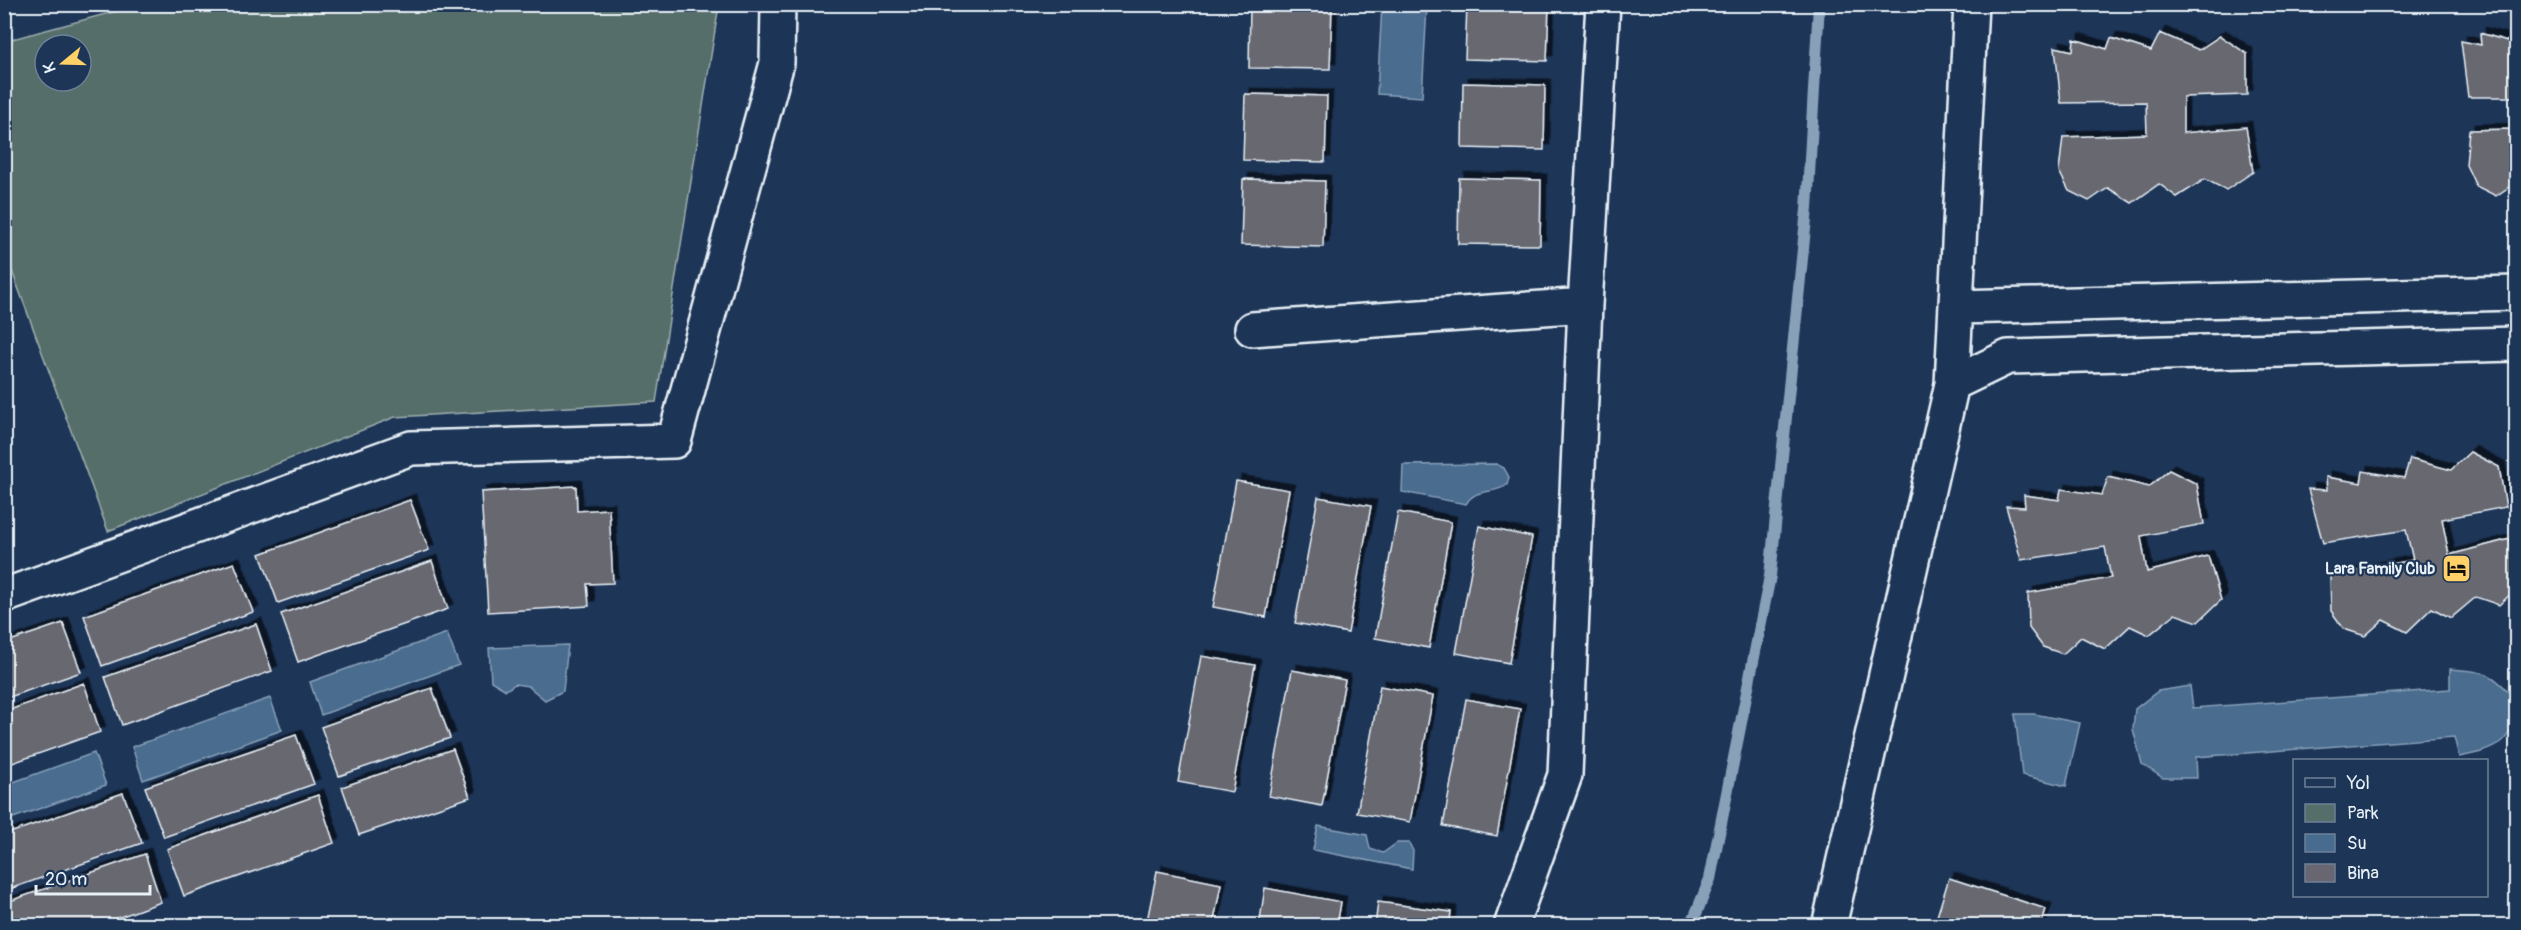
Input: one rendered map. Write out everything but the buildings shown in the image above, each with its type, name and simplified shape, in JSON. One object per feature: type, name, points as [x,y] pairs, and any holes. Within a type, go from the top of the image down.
[{"type":"street","points":[[4,596],[411,448],[674,441],[777,63],[778,4]]},
{"type":"street","points":[[1511,926],[1564,775],[1585,305],[1603,4]]},
{"type":"street","points":[[1829,926],[1952,384],[1971,4]]},
{"type":"street","points":[[1956,307],[2517,293]]},
{"type":"street","points":[[1252,329],[1585,305]]},
{"type":"street","points":[[1952,384],[2008,357],[2517,345]]},
{"type":"green space","points":[[139,5],[719,5],[656,402],[395,417],[108,531],[5,252],[5,41],[33,33],[33,93],[93,93],[93,33],[35,33]]},
{"type":"water","points":[[1382,5],[1427,6],[1422,97],[1377,94]]},
{"type":"water","points":[[1496,464],[1504,468],[1509,477],[1507,485],[1475,495],[1466,504],[1402,492],[1403,465]]},
{"type":"water","points":[[447,633],[459,665],[321,715],[310,682]]},
{"type":"water","points":[[568,645],[563,691],[545,700],[528,686],[515,684],[506,690],[491,681],[489,648]]},
{"type":"water","points":[[2450,669],[2481,672],[2488,675],[2500,683],[2516,700],[2513,726],[2508,735],[2493,747],[2459,757],[2454,737],[2196,757],[2197,778],[2163,778],[2142,764],[2133,729],[2135,709],[2158,691],[2190,686],[2193,708],[2450,689]]},
{"type":"water","points":[[270,698],[282,730],[143,780],[132,747]]},
{"type":"water","points":[[2015,714],[2034,714],[2080,723],[2066,786],[2022,775]]},
{"type":"water","points":[[94,753],[106,785],[5,821],[5,785]]},
{"type":"water","points":[[1318,826],[1367,835],[1370,849],[1383,853],[1397,843],[1409,843],[1413,851],[1412,869],[1313,850]]},
{"type":"waterway","points":[[1691,926],[1710,879],[1770,576],[1807,209],[1819,4]]},
{"type":"place","name":"Lara Family Club","points":[[2456,568]]}]
